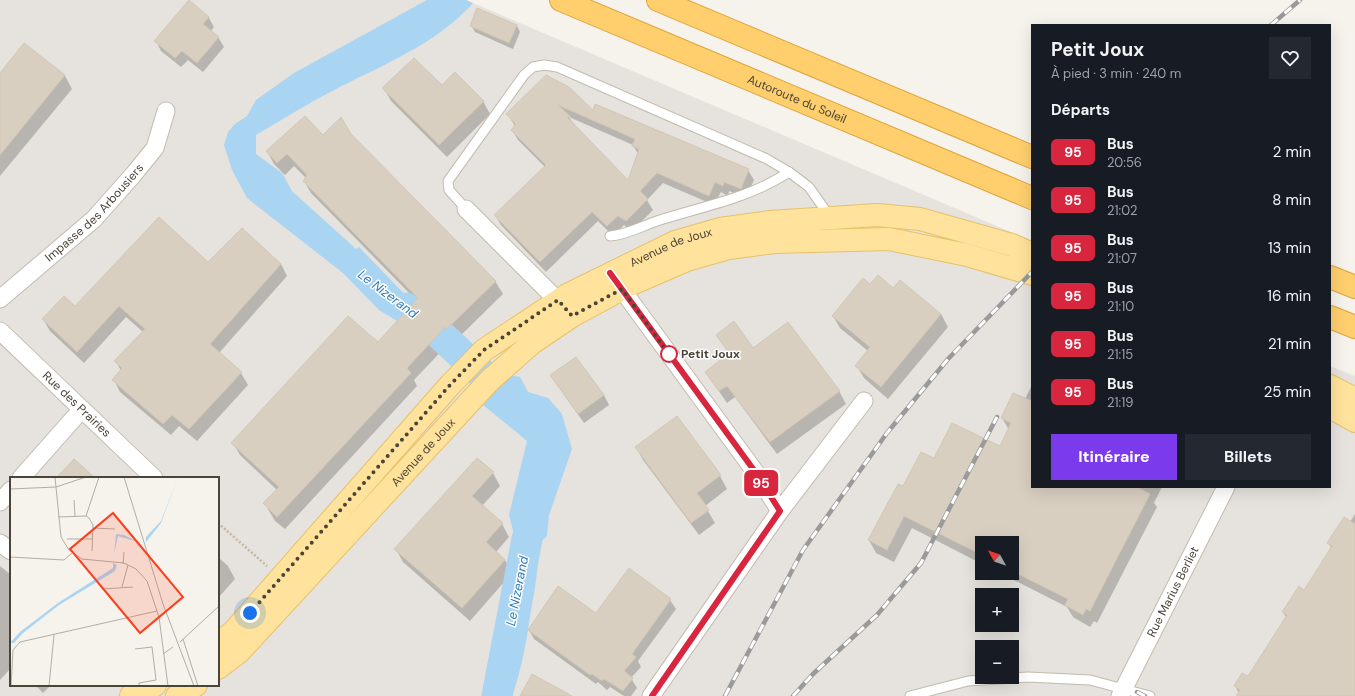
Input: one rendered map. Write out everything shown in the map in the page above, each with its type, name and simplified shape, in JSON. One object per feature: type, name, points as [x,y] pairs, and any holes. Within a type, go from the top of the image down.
[{"type":"highway","name":"Autoroute du Soleil","points":[[561,0],[1031,198]]},
{"type":"highway","points":[[658,0],[1031,157]]},
{"type":"highway","points":[[1331,277],[1355,287]]},
{"type":"highway","points":[[1331,317],[1355,327]]},
{"type":"main road","name":"Avenue de Joux","points":[[219,643],[234,631],[450,385],[484,350],[616,281],[729,248],[774,242],[831,229],[877,215],[920,219],[1012,245],[1031,254]]},
{"type":"main road","name":"Avenue de Joux","points":[[831,229],[889,238],[967,255],[1031,274]]},
{"type":"main road","name":"Avenue de Joux","points":[[219,667],[244,647],[467,404],[503,368],[532,343],[565,308]]},
{"type":"main road","points":[[1331,387],[1355,399]]},
{"type":"main road","points":[[1331,408],[1355,421]]},
{"type":"main road","points":[[131,696],[143,693],[154,686]]},
{"type":"main road","points":[[177,696],[194,686]]},
{"type":"street","name":"Impasse des Arbousiers","points":[[0,299],[94,219],[128,181],[155,148],[166,111]]},
{"type":"street","points":[[466,209],[565,308]]},
{"type":"street","points":[[616,281],[751,467],[780,511]]},
{"type":"street","name":"Rue des Prairies","points":[[0,331],[153,477]]},
{"type":"street","points":[[652,696],[780,511],[864,401]]},
{"type":"street","points":[[22,477],[82,409]]},
{"type":"street","name":"Rue Marius Berliet","points":[[1121,692],[1225,488]]},
{"type":"street","points":[[0,502],[10,491]]},
{"type":"street","points":[[0,543],[10,550]]},
{"type":"lane","points":[[466,209],[449,190],[448,181],[524,75],[533,67],[544,65],[556,67],[632,99],[767,159],[789,172],[809,187],[831,229]]},
{"type":"lane","points":[[610,236],[618,236],[672,216],[745,196],[770,185],[789,172]]},
{"type":"lane","points":[[910,696],[968,681],[1028,678],[1090,680],[1121,692],[1150,696]]},
{"type":"path","points":[[219,524],[281,578]]},
{"type":"shaded area","points":[[0,0],[466,0],[1031,241],[1031,488],[1331,488],[1331,366],[1355,376],[1355,696],[0,696]]},
{"type":"water","points":[[427,0],[466,0],[473,3],[460,16],[432,38],[386,64],[304,106],[256,135],[256,154],[282,173],[292,191],[356,249],[359,247],[414,304],[397,321],[379,310],[343,273],[247,198],[232,170],[224,145],[228,132],[235,124],[247,116],[256,100],[294,73]]},
{"type":"water","points":[[497,373],[520,377],[528,392],[548,398],[562,414],[572,449],[549,515],[547,536],[538,544],[535,559],[538,559],[536,577],[528,630],[522,663],[512,696],[489,696],[519,585],[518,550],[509,515],[527,441],[476,399]]},
{"type":"building","points":[[189,0],[209,17],[203,24],[219,37],[197,63],[182,51],[175,58],[154,41]]},
{"type":"building","points":[[477,8],[517,25],[509,43],[470,26]]},
{"type":"building","points":[[24,43],[65,75],[0,155],[0,73]]},
{"type":"building","points":[[414,58],[442,85],[455,72],[484,101],[439,145],[382,88]]},
{"type":"building","points":[[546,75],[569,87],[593,110],[595,104],[749,169],[741,189],[724,182],[723,186],[715,182],[709,196],[657,173],[640,191],[648,199],[626,221],[618,216],[607,226],[592,212],[540,262],[494,215],[546,165],[511,130],[516,124],[506,114]],"holes":[[[558,105],[635,139],[632,146],[639,149],[628,180],[567,117],[571,117]]]},
{"type":"building","points":[[305,116],[323,135],[341,117],[351,134],[496,281],[447,329],[445,327],[407,368],[411,373],[277,517],[263,503],[279,487],[231,443],[348,316],[378,342],[418,298],[303,181],[307,175],[287,154],[277,163],[266,151]]},
{"type":"building","points":[[159,217],[208,262],[242,228],[281,264],[210,344],[242,372],[189,429],[172,415],[163,424],[112,380],[122,368],[114,361],[145,329],[119,306],[77,352],[42,319],[64,296],[75,306]]},
{"type":"building","points":[[878,275],[893,288],[900,280],[941,314],[881,387],[855,366],[870,347],[832,316],[863,278],[870,284]]},
{"type":"building","points":[[734,321],[753,348],[788,322],[840,391],[770,442],[727,386],[719,391],[705,372],[729,353],[716,335]]},
{"type":"building","points":[[576,357],[604,395],[578,414],[550,375]]},
{"type":"building","points":[[1013,393],[1031,401],[1031,488],[1139,488],[1150,494],[1090,611],[1086,609],[1083,615],[1065,605],[1068,599],[1019,574],[1019,536],[975,536],[975,552],[904,516],[887,550],[868,540],[898,484],[903,486],[921,452],[934,458],[952,423],[1000,446],[1011,423],[1001,418]]},
{"type":"building","points":[[677,416],[721,475],[697,493],[709,510],[691,523],[635,447]]},
{"type":"building","points":[[477,458],[494,472],[472,496],[503,523],[486,542],[505,560],[462,608],[394,549]]},
{"type":"building","points":[[74,459],[94,477],[57,477]]},
{"type":"building","points":[[1344,517],[1355,524],[1355,696],[1236,696],[1240,690],[1234,686],[1242,673],[1248,676],[1287,615],[1282,612],[1299,586],[1304,590],[1332,546],[1327,543]]},
{"type":"building","points":[[629,568],[671,599],[632,654],[636,657],[624,671],[633,678],[623,691],[604,679],[602,681],[592,674],[590,675],[528,630],[558,586],[596,613]]},
{"type":"building","points":[[532,674],[572,696],[520,696]]},
{"type":"waterway","name":"Le Nizerand","points":[[406,308],[431,326],[513,403]]},
{"type":"waterway","name":"Le Nizerand","points":[[497,696],[527,539]]},
{"type":"railway","points":[[1272,24],[1300,0]]},
{"type":"railway","points":[[725,696],[803,550],[887,433],[948,359],[1031,273]]},
{"type":"railway","points":[[793,696],[813,674],[877,615],[921,563],[997,417]]},
{"type":"railway","points":[[1137,692],[1145,696]]},
{"type":"bus line","name":"95","points":[[610,273],[756,473],[780,511],[652,696]]},
{"type":"place","name":"Petit Joux","points":[[669,354]]},
{"type":"route","points":[[250,613],[450,385],[484,350],[558,300],[572,316],[622,289],[673,360],[669,354]]}]
